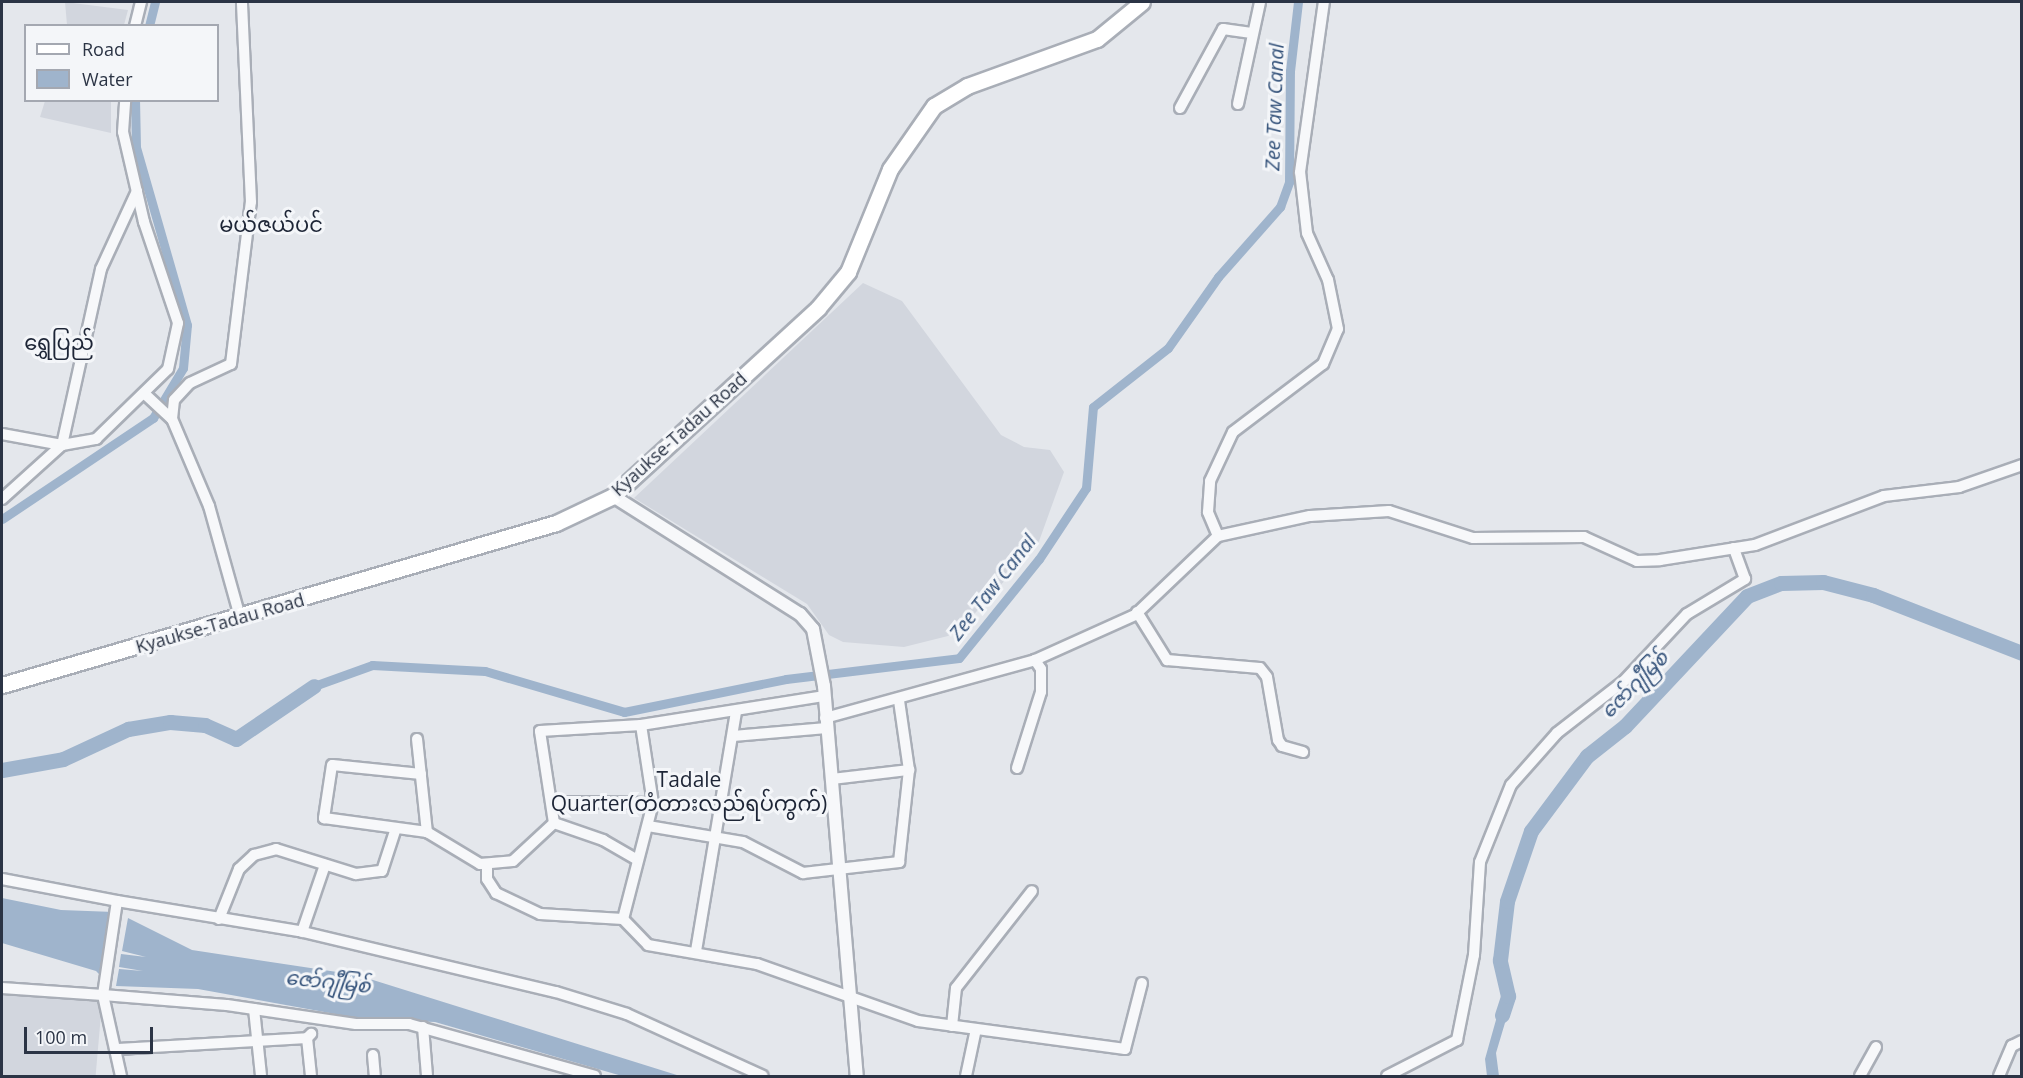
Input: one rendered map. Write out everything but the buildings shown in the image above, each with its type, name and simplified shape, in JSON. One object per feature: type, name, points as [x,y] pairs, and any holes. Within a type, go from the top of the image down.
[{"type":"main road","name":"Kyaukse-Tadau Road","points":[[2,685],[556,523],[613,496],[818,308],[848,272],[890,169],[934,106],[967,86],[1097,39],[1142,2]]},
{"type":"street","points":[[136,24],[141,2]]},
{"type":"street","points":[[172,419],[174,400],[190,383],[231,364],[251,202],[242,2]]},
{"type":"street","points":[[1238,104],[1250,33],[1260,2]]},
{"type":"street","points":[[1218,536],[1208,512],[1210,481],[1233,432],[1323,364],[1338,328],[1328,280],[1307,233],[1299,172],[1324,2]]},
{"type":"street","points":[[1180,108],[1223,29],[1250,33]]},
{"type":"street","points":[[2,434],[62,445],[96,439],[146,395],[168,369],[178,323],[137,191],[123,132],[125,102]]},
{"type":"street","points":[[2,499],[62,445],[101,269],[137,191]]},
{"type":"street","points":[[146,395],[172,419],[209,506],[240,617]]},
{"type":"street","points":[[733,736],[826,723],[1035,660],[1137,612],[1218,536],[1310,516],[1389,511],[1473,538],[1584,537],[1637,561],[1734,548],[1884,496],[1959,487],[2022,465]]},
{"type":"street","points":[[613,496],[800,614],[813,629],[821,656],[857,1077]]},
{"type":"street","points":[[1387,1077],[1457,1040],[1474,955],[1480,862],[1510,785],[1557,733],[1624,681],[1687,614],[1744,579],[1734,548]]},
{"type":"street","points":[[1137,612],[1167,660],[1260,668],[1267,677],[1278,740],[1282,747],[1303,752]]},
{"type":"street","points":[[1017,768],[1041,692],[1041,669],[1035,660]]},
{"type":"street","points":[[421,774],[332,765],[324,818],[427,832],[487,864],[513,861],[554,823],[554,802],[540,731],[641,725],[736,713],[824,691]]},
{"type":"street","points":[[648,826],[743,842],[803,873],[840,871],[899,862],[909,770],[899,701]]},
{"type":"street","points":[[696,951],[736,713]]},
{"type":"street","points":[[623,919],[636,859],[648,826],[653,803],[641,725]]},
{"type":"street","points":[[417,739],[427,832]]},
{"type":"street","points":[[832,779],[909,770]]},
{"type":"street","points":[[554,802],[653,803]]},
{"type":"street","points":[[554,823],[603,840],[636,859]]},
{"type":"street","points":[[219,919],[239,869],[254,855],[276,849],[356,874],[382,870],[396,828]]},
{"type":"street","points":[[487,864],[487,879],[496,893],[540,914],[623,919],[648,945],[696,951],[850,993],[918,1021],[1125,1048],[1142,983]]},
{"type":"street","points":[[302,932],[325,865]]},
{"type":"street","points":[[2,879],[117,907],[302,932],[576,998],[627,1014],[763,1077]]},
{"type":"street","points":[[952,1026],[956,988],[1032,891]]},
{"type":"street","points":[[117,907],[104,990],[122,1077]]},
{"type":"street","points":[[2,988],[104,990],[423,1028],[595,1077]]},
{"type":"street","points":[[254,1009],[255,1040],[261,1077]]},
{"type":"street","points":[[423,1028],[427,1077]]},
{"type":"street","points":[[966,1077],[976,1029]]},
{"type":"street","points":[[118,1049],[309,1036],[311,1077]]},
{"type":"street","points":[[1999,1077],[2012,1046],[2022,1041]]},
{"type":"street","points":[[1860,1077],[1876,1047]]},
{"type":"street","points":[[373,1055],[375,1077]]},
{"type":"shaded area","points":[[65,2],[128,10],[124,24],[67,24]]},
{"type":"shaded area","points":[[45,102],[111,102],[111,133],[40,117]]},
{"type":"shaded area","points":[[863,283],[902,301],[1001,435],[1024,447],[1050,450],[1064,472],[1038,544],[956,634],[904,647],[843,642],[829,635],[807,604],[634,498]]},
{"type":"shaded area","points":[[2,987],[103,996],[96,1076],[2,1076]]},
{"type":"water","points":[[2,898],[61,910],[114,912],[109,984],[96,971],[2,943]]},
{"type":"water","points":[[128,918],[192,950],[357,975],[680,1076],[622,1076],[435,1022],[363,1019],[198,989],[116,986],[119,969],[143,971],[119,967],[121,954],[146,957],[122,951]]},
{"type":"water","points":[[1503,995],[1513,996],[1496,1053],[1499,1076],[1487,1076],[1485,1059]]},
{"type":"waterway","points":[[150,24],[155,2]]},
{"type":"waterway","name":"Zee Taw Canal","points":[[314,686],[372,665],[485,671],[624,712],[786,679],[959,658],[1039,559],[1086,488],[1093,407],[1168,348],[1218,277],[1280,207],[1289,182],[1290,71],[1298,2]]},
{"type":"waterway","points":[[2,519],[153,418],[183,368],[187,325],[136,147],[135,102]]},
{"type":"waterway","name":"ဇော်ဂျီမြစ်","points":[[1502,1015],[1508,996],[1500,960],[1507,901],[1531,831],[1587,756],[1625,726],[1747,596],[1781,583],[1823,582],[1873,595],[2022,653]]},
{"type":"waterway","points":[[2,770],[63,759],[128,729],[170,722],[205,725],[236,739],[314,686]]},
{"type":"district","name":"မယ်ဇယ်ပင်","points":[[271,224]]},
{"type":"district","name":"ရွှေပြည်","points":[[59,342]]},
{"type":"district","name":"Tadale Quarter(တံတားလည်ရပ်ကွက်)","points":[[689,791]]}]
